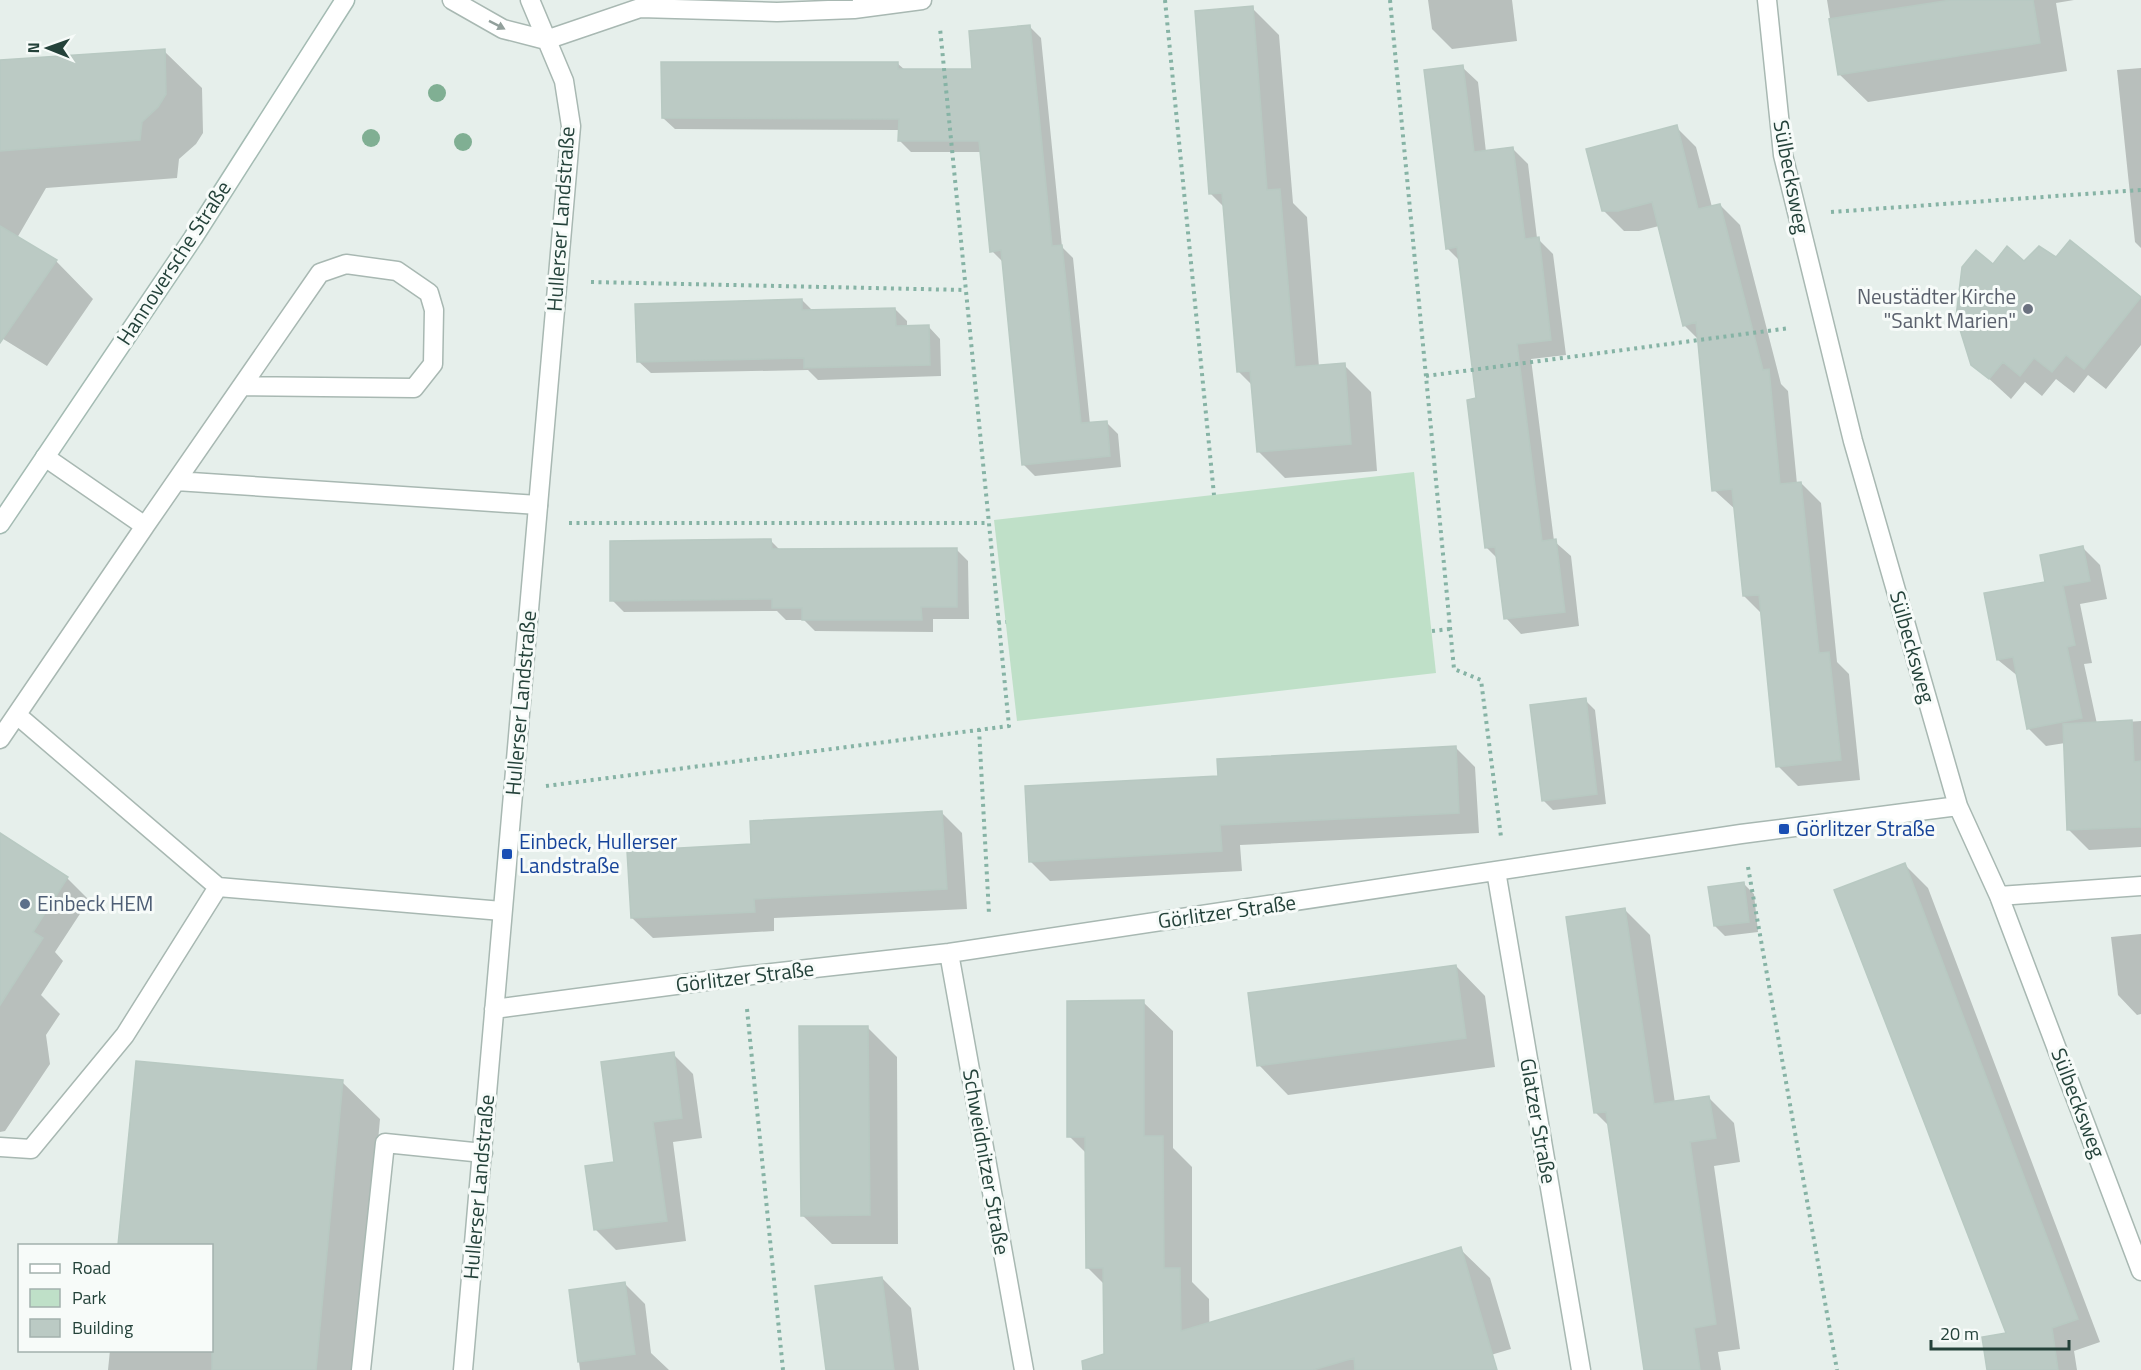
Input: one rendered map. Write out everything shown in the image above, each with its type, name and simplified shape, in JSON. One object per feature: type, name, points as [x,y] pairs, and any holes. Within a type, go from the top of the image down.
[{"type":"street","name":"Hannoversche Straße","points":[[0,524],[193,238],[345,0]]},
{"type":"street","points":[[452,0],[503,29],[546,40],[640,8],[777,12],[854,9],[922,0]]},
{"type":"street","name":"Hullerser Landstraße","points":[[463,1370],[571,126],[564,81],[530,0]]},
{"type":"street","name":"Sülbecksweg","points":[[1767,0],[1783,155],[1797,215],[1853,441],[1958,806],[2000,896],[2141,1271]]},
{"type":"street","points":[[0,739],[176,481],[320,273],[346,264],[397,272],[429,293],[434,310],[433,363],[414,388],[242,386]]},
{"type":"street","points":[[45,457],[146,526]]},
{"type":"street","points":[[176,481],[537,514]]},
{"type":"street","points":[[17,715],[218,887],[502,911]]},
{"type":"street","name":"Görlitzer Straße","points":[[494,1009],[744,976],[949,953],[1741,834],[1958,806]]},
{"type":"street","name":"Glatzer Straße","points":[[1501,871],[1581,1370]]},
{"type":"street","points":[[2000,896],[2141,886]]},
{"type":"street","points":[[0,1147],[31,1149],[125,1035],[218,887]]},
{"type":"street","name":"Schweidnitzer Straße","points":[[949,953],[1024,1370]]},
{"type":"street","points":[[361,1370],[385,1143],[483,1153]]},
{"type":"path","points":[[1165,0],[1214,495]]},
{"type":"path","points":[[1390,0],[1454,669],[1481,680],[1501,871]]},
{"type":"path","points":[[513,790],[1009,726],[939,23]]},
{"type":"path","points":[[1797,215],[2141,190]]},
{"type":"path","points":[[557,281],[965,290]]},
{"type":"path","points":[[1426,376],[1824,323]]},
{"type":"path","points":[[537,514],[989,523]]},
{"type":"path","points":[[998,622],[1006,622]]},
{"type":"path","points":[[1432,631],[1450,628]]},
{"type":"path","points":[[979,729],[990,947]]},
{"type":"path","points":[[1741,834],[1755,900],[1838,1370]]},
{"type":"path","points":[[744,976],[783,1370]]},
{"type":"green space","points":[[1414,472],[1436,673],[1017,721],[994,520]]},
{"type":"building","points":[[1951,0],[2033,0],[2040,43],[1838,75],[1829,19]]},
{"type":"building","points":[[1253,6],[1267,190],[1280,189],[1295,367],[1345,363],[1351,444],[1257,452],[1250,371],[1237,372],[1222,193],[1209,194],[1195,11]]},
{"type":"building","points":[[1030,25],[1052,246],[1062,245],[1081,423],[1107,421],[1110,456],[1022,465],[1001,250],[990,252],[979,141],[898,141],[899,119],[662,118],[661,62],[898,62],[898,69],[972,69],[969,31]]},
{"type":"building","points":[[165,49],[166,94],[158,107],[142,122],[140,140],[0,151],[0,60]]},
{"type":"building","points":[[1463,65],[1474,152],[1513,147],[1525,239],[1539,237],[1551,340],[1517,344],[1542,541],[1556,539],[1565,612],[1504,619],[1495,547],[1485,548],[1467,400],[1476,398],[1457,247],[1446,249],[1424,70]]},
{"type":"building","points":[[1677,125],[1698,209],[1720,204],[1763,370],[1769,369],[1780,484],[1801,482],[1819,653],[1829,652],[1841,760],[1776,767],[1759,595],[1743,596],[1732,489],[1712,491],[1696,322],[1683,326],[1652,202],[1618,211],[1602,211],[1586,149]]},
{"type":"building","points":[[0,226],[57,260],[0,343]]},
{"type":"building","points":[[2070,240],[2141,297],[2084,369],[2066,355],[2052,372],[2034,358],[2020,376],[2003,362],[1989,379],[1971,365],[1956,317],[1962,267],[1976,250],[1993,264],[2007,246],[2024,261],[2039,246],[2056,257]]},
{"type":"building","points":[[802,299],[802,310],[895,308],[896,326],[929,325],[930,365],[804,368],[804,358],[637,362],[635,304]]},
{"type":"building","points":[[771,539],[772,549],[957,548],[957,607],[921,607],[922,620],[802,620],[802,608],[772,608],[772,599],[610,601],[610,541]]},
{"type":"building","points":[[2083,546],[2090,581],[2063,586],[2075,645],[2067,647],[2082,718],[2027,729],[2013,657],[1997,660],[1984,593],[2045,582],[2040,555]]},
{"type":"building","points":[[1586,698],[1597,794],[1542,801],[1530,705]]},
{"type":"building","points":[[2132,720],[2134,762],[2141,761],[2141,827],[2067,830],[2063,724]]},
{"type":"building","points":[[1456,746],[1459,813],[1220,825],[1222,851],[1029,862],[1025,786],[1218,776],[1217,759]]},
{"type":"building","points":[[942,811],[947,889],[754,899],[755,912],[631,918],[627,851],[751,844],[750,821]]},
{"type":"building","name":"Einbeck HEM","points":[[0,833],[68,877],[33,932],[43,938],[0,1005]]},
{"type":"building","points":[[1905,863],[2078,1319],[2052,1328],[2058,1370],[1987,1370],[1982,1337],[2006,1333],[1834,890]]},
{"type":"building","points":[[1744,882],[1749,922],[1714,926],[1708,887]]},
{"type":"building","points":[[1625,908],[1654,1104],[1709,1096],[1716,1138],[1690,1142],[1716,1324],[1694,1328],[1700,1370],[1644,1370],[1606,1112],[1594,1113],[1566,917]]},
{"type":"building","points":[[1456,965],[1466,1038],[1257,1066],[1248,993]]},
{"type":"building","points":[[1144,1000],[1144,1136],[1163,1136],[1164,1268],[1180,1268],[1181,1331],[1461,1247],[1497,1370],[1355,1370],[1354,1358],[1313,1370],[1083,1370],[1082,1361],[1104,1354],[1103,1268],[1086,1268],[1085,1137],[1067,1137],[1067,1001]]},
{"type":"building","points":[[799,1026],[868,1026],[870,1215],[801,1216]]},
{"type":"building","points":[[674,1052],[682,1118],[653,1122],[667,1221],[594,1230],[585,1166],[614,1162],[601,1062]]},
{"type":"building","points":[[136,1061],[343,1080],[316,1370],[212,1370],[213,1244],[118,1244]]},
{"type":"building","points":[[882,1277],[894,1370],[826,1370],[815,1286]]},
{"type":"building","points":[[625,1282],[635,1354],[578,1362],[569,1290]]},
{"type":"place","name":"Neustädter Kirche \"Sankt Marien\"","points":[[2028,309]]},
{"type":"place","name":"Görlitzer Straße","points":[[1784,829]]},
{"type":"place","name":"Einbeck, Hullerser Landstraße","points":[[507,854]]},
{"type":"place","name":"Einbeck HEM","points":[[25,904]]}]
